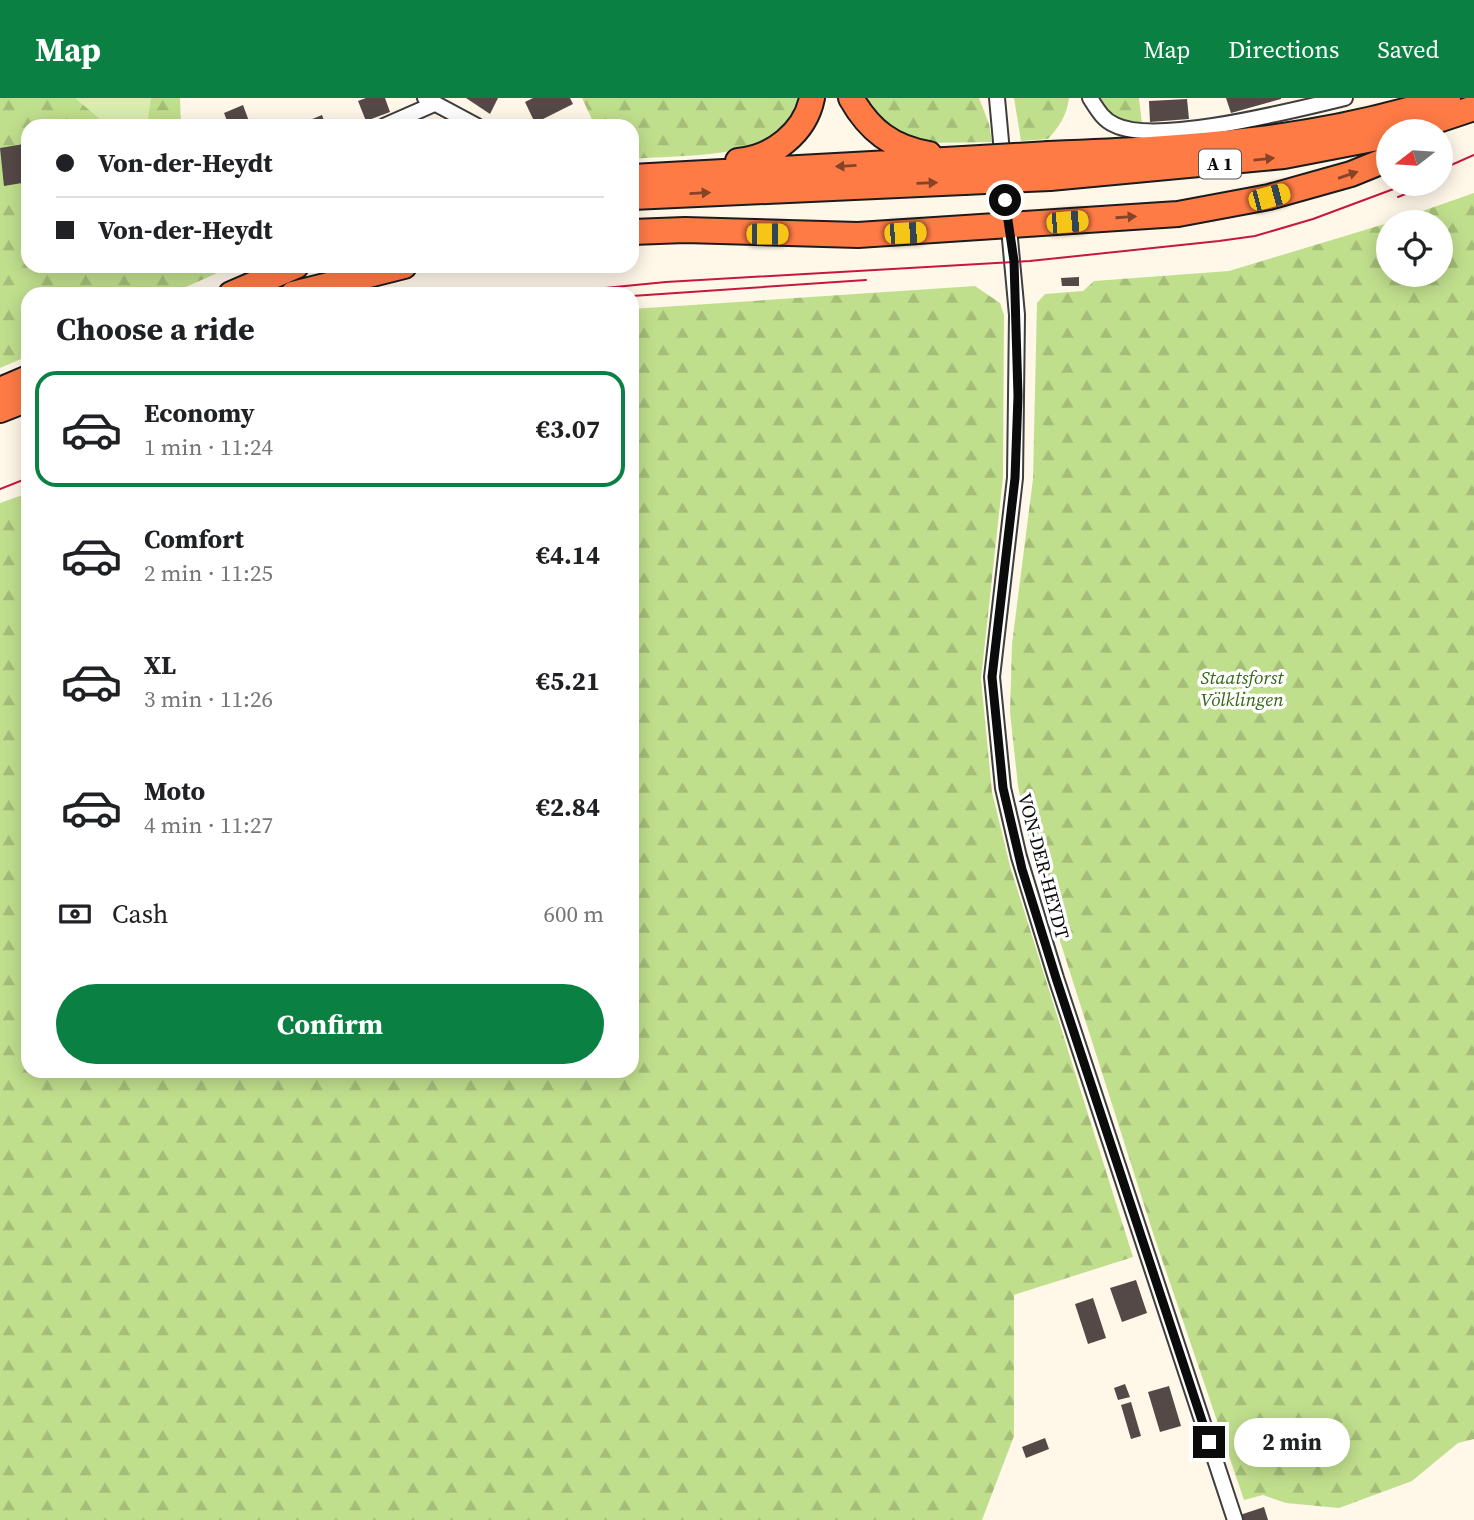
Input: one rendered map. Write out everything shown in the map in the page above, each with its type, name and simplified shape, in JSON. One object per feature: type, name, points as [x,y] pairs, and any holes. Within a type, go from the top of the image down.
[{"type":"highway","points":[[851,98],[872,128],[900,148],[964,171]]},
{"type":"highway","name":"A 1","points":[[1049,166],[1281,138],[1364,123],[1448,98]]},
{"type":"highway","points":[[663,175],[761,156],[796,132],[809,108]]},
{"type":"highway","points":[[1441,119],[1474,108]]},
{"type":"highway","points":[[1453,130],[1474,119]]},
{"type":"highway","name":"A 1","points":[[639,196],[964,171],[1284,156],[1376,138]]},
{"type":"highway","points":[[639,232],[685,230],[858,235],[1009,228],[1178,214],[1280,195],[1376,164]]},
{"type":"highway","name":"A 1","points":[[639,177],[964,171]]},
{"type":"highway","points":[[247,287],[280,273]]},
{"type":"highway","points":[[299,287],[334,273]]},
{"type":"highway","points":[[321,287],[376,273]]},
{"type":"highway","points":[[0,390],[21,381]]},
{"type":"highway","points":[[0,410],[21,402]]},
{"type":"street","name":"VON-DER-HEYDT","points":[[997,98],[1017,296],[1015,464],[992,677],[1003,788],[1022,869],[1060,990],[1235,1520]]},
{"type":"street","points":[[1090,98],[1104,118],[1114,125],[1143,131],[1230,123],[1345,98]]},
{"type":"street","points":[[397,119],[429,101],[464,119]]},
{"type":"green space","points":[[0,98],[180,98],[181,119],[21,119],[21,273],[217,273],[186,287],[21,287],[21,359],[0,368]]},
{"type":"green space","points":[[75,98],[151,98],[148,119],[100,119]]},
{"type":"green space","points":[[582,98],[798,98],[779,131],[766,140],[749,147],[709,154],[639,159],[639,119],[592,119]]},
{"type":"green space","points":[[861,98],[979,98],[989,124],[992,142],[925,143],[889,129]]},
{"type":"green space","points":[[1014,98],[1069,98],[1062,120],[1048,139],[1021,141]]},
{"type":"green space","points":[[1097,98],[1139,98],[1142,124],[1121,123]]},
{"type":"green space","name":"Staatsforst Völklingen","points":[[1474,193],[1474,1439],[1458,1443],[1412,1481],[1339,1508],[1286,1503],[1263,1495],[1244,1500],[1153,1233],[1032,853],[1018,786],[1010,712],[1012,644],[1033,479],[1037,303],[1045,294],[1083,291],[1094,281],[1229,271],[1376,227],[1376,287],[1453,287],[1453,210],[1425,210]]},
{"type":"green space","points":[[975,286],[1000,303],[1004,315],[1003,477],[981,679],[992,792],[1010,866],[1133,1257],[1014,1295],[1014,1436],[982,1520],[0,1520],[0,503],[21,496],[21,1078],[639,1078],[639,309]]},
{"type":"building","points":[[385,98],[390,112],[365,119],[358,101]]},
{"type":"building","points":[[466,98],[498,98],[490,114]]},
{"type":"building","points":[[533,98],[570,98],[573,104],[543,119],[533,119],[525,102]]},
{"type":"building","points":[[1226,98],[1281,98],[1281,99],[1231,113]]},
{"type":"building","points":[[1187,99],[1189,119],[1150,122],[1149,101]]},
{"type":"building","points":[[243,105],[248,119],[226,119],[224,113]]},
{"type":"building","points":[[21,144],[21,183],[4,186],[0,148]]},
{"type":"building","points":[[1079,277],[1079,286],[1062,286],[1061,278]]},
{"type":"building","points":[[1136,1280],[1147,1313],[1122,1322],[1110,1288]]},
{"type":"building","points":[[1093,1298],[1106,1338],[1088,1344],[1075,1304]]},
{"type":"building","points":[[1125,1384],[1130,1397],[1118,1400],[1114,1388]]},
{"type":"building","points":[[1169,1386],[1181,1426],[1160,1432],[1148,1392]]},
{"type":"building","points":[[1131,1402],[1141,1436],[1131,1439],[1121,1405]]},
{"type":"building","points":[[1045,1438],[1049,1449],[1026,1458],[1022,1447]]},
{"type":"building","points":[[1264,1507],[1268,1520],[1242,1520],[1240,1515]]},
{"type":"tram line","points":[[1453,164],[1474,155]]},
{"type":"tram line","points":[[615,287],[1030,261],[1219,241],[1255,236],[1313,219],[1376,196]]},
{"type":"tram line","points":[[639,296],[866,280]]},
{"type":"tram line","points":[[0,489],[21,481]]},
{"type":"route","points":[[1005,200],[1017,296],[1018,396],[1015,478],[998,600],[992,677],[997,752],[1007,809],[1022,869],[1209,1442]]}]
